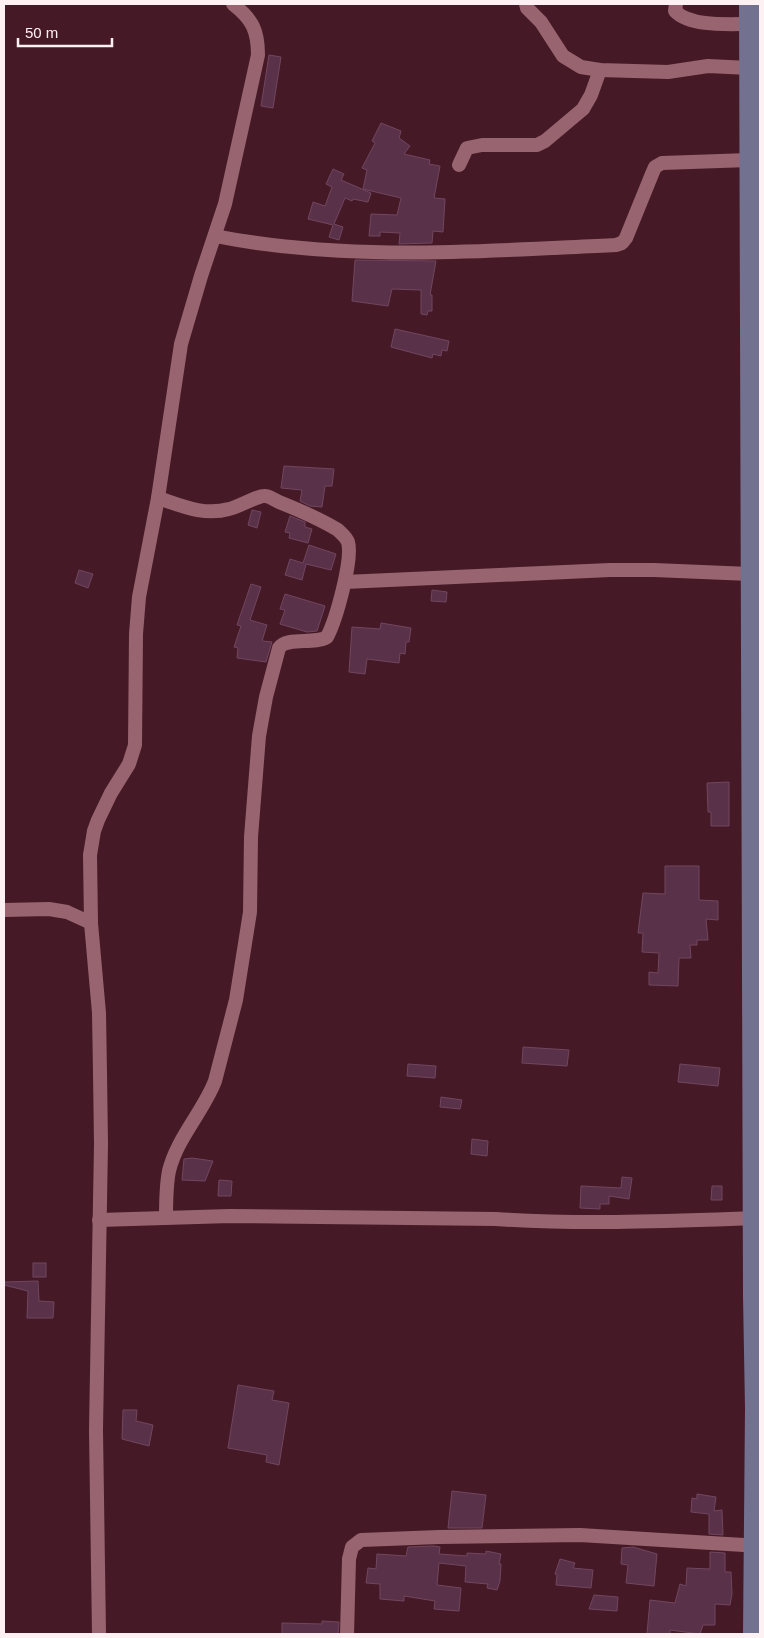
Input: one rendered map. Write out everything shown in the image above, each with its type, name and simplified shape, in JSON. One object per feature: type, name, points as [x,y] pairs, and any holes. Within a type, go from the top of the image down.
[{"type":"street","points":[[99,1634],[96,1430],[101,1144],[99,1013],[91,923],[90,855],[94,831],[111,793],[129,764],[135,745],[136,634],[139,597],[158,498],[180,344],[225,204],[258,55],[258,40],[252,23],[233,4]]},
{"type":"street","points":[[526,4],[527,8],[541,22],[563,56],[581,67],[600,70],[668,72],[708,66],[749,68]]},
{"type":"street","points":[[676,4],[675,11],[684,17],[709,23],[749,24]]},
{"type":"street","points":[[749,4],[749,160],[755,258],[750,574],[755,724],[757,1218],[754,1408],[757,1545],[753,1634]]},
{"type":"street","points":[[458,166],[467,148],[482,145],[537,145],[545,141],[583,109],[591,95],[600,70]]},
{"type":"street","points":[[215,236],[251,243],[347,252],[441,252],[616,246],[626,238],[655,167],[662,163],[749,160]]},
{"type":"street","points":[[158,498],[201,512],[212,512],[228,509],[265,496],[329,524],[344,535],[348,543],[349,553],[345,582],[328,637],[316,641],[285,643],[278,648],[259,736],[251,837],[250,912],[236,1000],[216,1081],[211,1093],[179,1144],[169,1171],[166,1190],[166,1218]]},
{"type":"street","points":[[345,582],[610,570],[750,574]]},
{"type":"street","points":[[4,910],[49,909],[67,912],[91,923]]},
{"type":"street","points":[[99,1220],[230,1216],[676,1222],[757,1218]]},
{"type":"street","points":[[347,1634],[349,1559],[352,1547],[361,1540],[438,1537],[580,1536],[757,1545]]},
{"type":"building","points":[[269,55],[281,57],[273,108],[261,106]]},
{"type":"building","points":[[381,123],[401,131],[399,138],[410,146],[404,154],[430,160],[429,164],[440,166],[434,198],[445,199],[443,232],[433,231],[432,243],[399,244],[400,233],[380,232],[380,236],[369,236],[371,214],[397,215],[401,198],[363,189],[367,170],[362,168],[375,143],[372,141]]},
{"type":"building","points":[[333,169],[344,174],[341,180],[371,193],[368,202],[353,199],[352,201],[345,198],[334,224],[343,227],[339,240],[329,237],[333,225],[308,219],[313,202],[325,206],[332,187],[326,184]]},
{"type":"building","points":[[355,260],[436,261],[430,295],[432,295],[432,311],[428,311],[427,315],[421,314],[421,290],[392,289],[388,306],[352,301]]},
{"type":"building","points":[[395,329],[449,341],[447,351],[442,350],[441,356],[433,354],[432,358],[391,347]]},
{"type":"building","points":[[284,466],[334,469],[332,486],[325,486],[322,507],[310,506],[300,501],[302,490],[281,488]]},
{"type":"building","points":[[252,510],[261,512],[257,528],[248,525]]},
{"type":"building","points":[[290,516],[305,522],[305,527],[312,529],[308,543],[289,538],[290,533],[285,532]]},
{"type":"building","points":[[309,545],[336,554],[331,570],[306,564],[302,580],[285,575],[290,559],[303,563]]},
{"type":"building","points":[[79,570],[93,574],[88,588],[75,583]]},
{"type":"building","points":[[251,584],[261,587],[250,620],[267,625],[262,641],[272,642],[266,662],[237,658],[238,648],[234,647],[241,626],[237,625]]},
{"type":"building","points":[[432,590],[447,592],[446,602],[431,601]]},
{"type":"building","points":[[285,594],[325,606],[317,631],[307,632],[280,624],[285,610],[280,609]]},
{"type":"building","points":[[381,623],[411,628],[409,642],[406,642],[405,654],[400,653],[399,663],[367,659],[365,674],[349,672],[352,627],[380,629]]},
{"type":"building","points":[[729,782],[729,826],[711,826],[711,812],[708,812],[707,783]]},
{"type":"building","points":[[665,866],[699,866],[699,900],[718,901],[718,920],[706,919],[708,940],[697,940],[697,945],[690,945],[691,958],[679,958],[678,986],[649,985],[649,972],[658,973],[659,953],[642,952],[643,933],[638,933],[643,893],[665,894]]},
{"type":"building","points":[[523,1047],[569,1050],[567,1066],[522,1063]]},
{"type":"building","points":[[408,1064],[436,1066],[435,1078],[407,1076]]},
{"type":"building","points":[[680,1064],[720,1068],[718,1086],[678,1082]]},
{"type":"building","points":[[441,1097],[462,1100],[460,1109],[440,1107]]},
{"type":"building","points":[[472,1139],[488,1141],[487,1156],[471,1154]]},
{"type":"building","points":[[192,1158],[213,1161],[205,1181],[182,1180],[184,1159]]},
{"type":"building","points":[[622,1177],[632,1178],[629,1199],[609,1196],[609,1204],[600,1204],[600,1209],[580,1208],[581,1186],[621,1188]]},
{"type":"building","points":[[219,1180],[232,1181],[231,1196],[218,1196]]},
{"type":"building","points":[[712,1186],[722,1186],[722,1200],[711,1200]]},
{"type":"building","points":[[33,1263],[46,1263],[46,1277],[33,1277]]},
{"type":"building","points":[[38,1281],[39,1301],[54,1302],[53,1318],[27,1318],[28,1291],[4,1285],[4,1282]]},
{"type":"building","points":[[238,1385],[274,1391],[272,1400],[289,1403],[279,1465],[266,1462],[267,1455],[228,1448]]},
{"type":"building","points":[[123,1410],[137,1410],[136,1421],[153,1425],[149,1446],[122,1439]]},
{"type":"building","points":[[452,1491],[486,1495],[482,1528],[448,1528]]},
{"type":"building","points":[[697,1494],[716,1497],[714,1511],[722,1510],[723,1535],[709,1534],[709,1514],[691,1512],[692,1498],[697,1499]]},
{"type":"building","points":[[408,1547],[440,1547],[439,1554],[467,1556],[467,1553],[486,1554],[486,1551],[501,1554],[499,1564],[501,1564],[500,1581],[497,1590],[487,1588],[488,1584],[465,1582],[466,1566],[439,1563],[437,1585],[461,1588],[459,1611],[434,1609],[435,1601],[404,1596],[404,1601],[380,1599],[380,1584],[366,1583],[368,1568],[376,1569],[377,1554],[406,1556]]},
{"type":"building","points":[[633,1547],[657,1554],[654,1586],[626,1583],[628,1565],[621,1564],[622,1548]]},
{"type":"building","points":[[710,1552],[725,1553],[725,1572],[731,1572],[732,1594],[730,1605],[715,1604],[715,1625],[703,1625],[700,1634],[670,1630],[670,1634],[647,1634],[650,1600],[675,1603],[680,1584],[686,1586],[687,1568],[710,1569]]},
{"type":"building","points":[[560,1559],[575,1563],[573,1568],[593,1570],[591,1588],[556,1585],[557,1575],[555,1574]]},
{"type":"building","points":[[594,1595],[618,1597],[617,1611],[589,1609]]},
{"type":"building","points":[[322,1621],[339,1622],[338,1634],[282,1634],[282,1623],[322,1624]]}]
